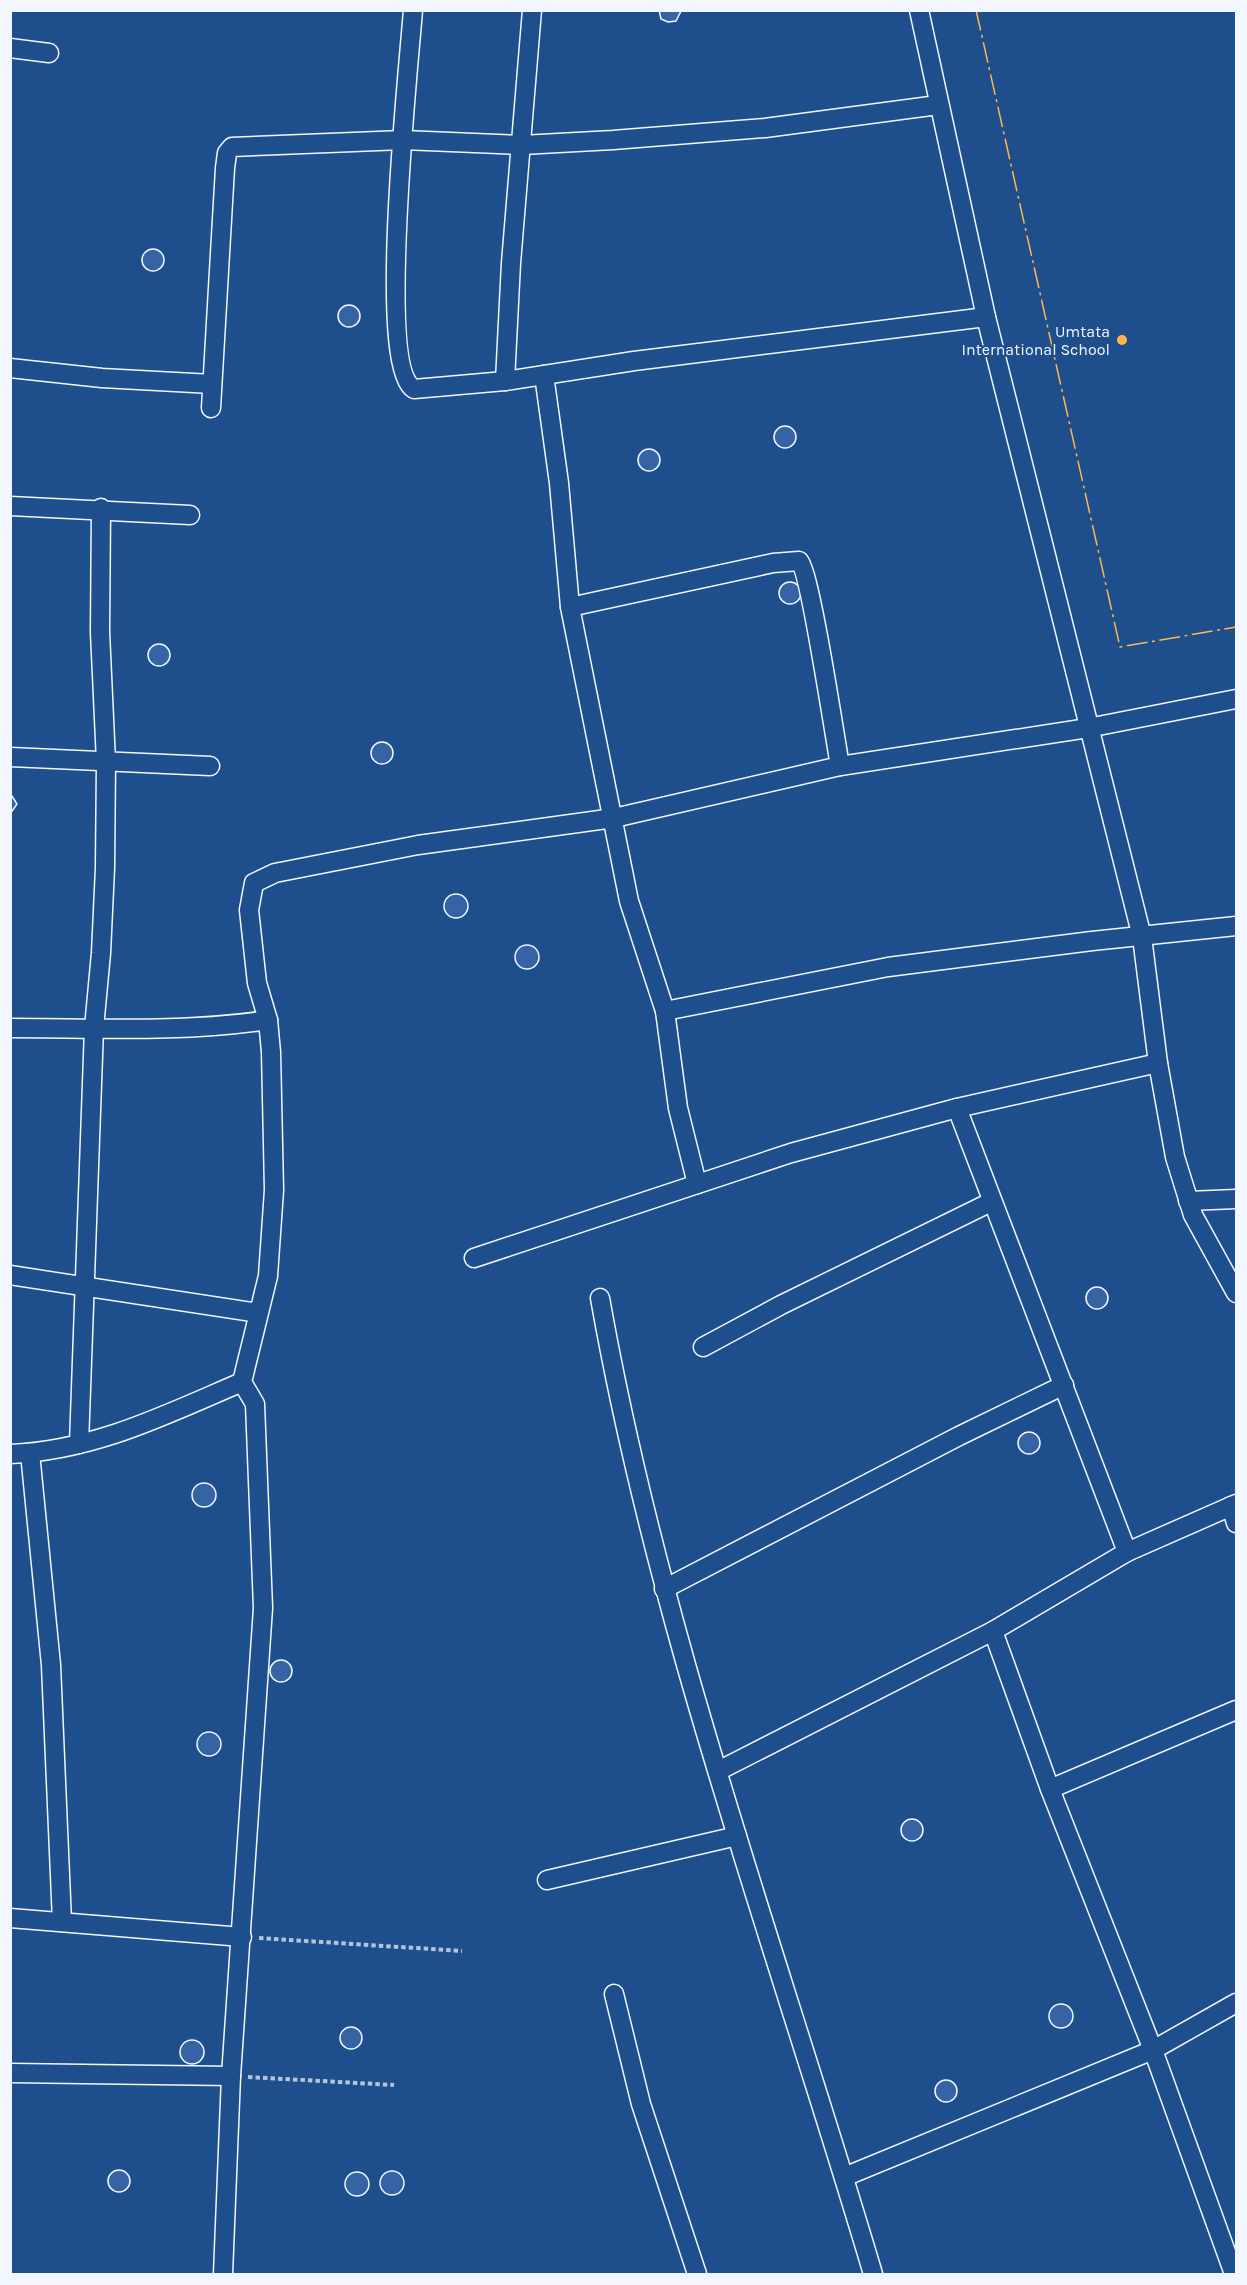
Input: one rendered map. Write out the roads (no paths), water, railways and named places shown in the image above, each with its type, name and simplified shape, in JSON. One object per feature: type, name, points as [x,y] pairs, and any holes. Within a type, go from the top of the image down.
[{"type":"street","points":[[412,10],[394,281],[400,356],[405,380],[414,389],[505,381],[986,317]]},
{"type":"street","points":[[505,381],[511,263],[532,10]]},
{"type":"street","points":[[919,10],[986,317],[1142,937],[1158,1063],[1176,1157],[1192,1215],[1236,1293]]},
{"type":"street","points":[[10,48],[49,53]]},
{"type":"street","points":[[211,408],[223,190],[229,149],[252,144],[403,140],[522,145],[765,128],[938,105]]},
{"type":"street","points":[[10,368],[102,378],[212,384]]},
{"type":"street","points":[[544,375],[559,483],[570,607],[630,901],[665,1011],[678,1108],[697,1184]]},
{"type":"street","points":[[10,506],[101,508],[190,515]]},
{"type":"street","points":[[79,1444],[94,1028],[101,953],[106,762],[100,632],[101,508]]},
{"type":"street","points":[[570,607],[773,563],[799,561],[804,569],[815,619],[840,766]]},
{"type":"street","points":[[223,2274],[231,2076],[263,1608],[255,1404],[242,1382],[268,1276],[274,1190],[268,1020],[257,983],[249,910],[254,883],[262,877],[418,845],[614,818],[840,766],[1088,728],[1236,699]]},
{"type":"street","points":[[10,757],[210,766]]},
{"type":"street","points":[[665,1011],[888,967],[1236,926]]},
{"type":"street","points":[[10,1028],[169,1029],[226,1026],[268,1020]]},
{"type":"street","points":[[474,1258],[790,1153],[957,1108],[1158,1063]]},
{"type":"street","points":[[957,1108],[991,1202],[1127,1552]]},
{"type":"street","points":[[1188,1201],[1236,1199]]},
{"type":"street","points":[[703,1347],[780,1305],[991,1202]]},
{"type":"street","points":[[10,1275],[258,1313]]},
{"type":"street","points":[[600,1298],[612,1368],[664,1589],[737,1836],[873,2274]]},
{"type":"street","points":[[10,1454],[30,1453],[111,1437],[242,1382]]},
{"type":"street","points":[[664,1589],[959,1436],[1064,1385]]},
{"type":"street","points":[[30,1453],[51,1665],[62,1922]]},
{"type":"street","points":[[718,1771],[993,1631],[1127,1552],[1235,1511]]},
{"type":"street","points":[[993,1631],[1050,1789],[1153,2050],[1234,2274]]},
{"type":"street","points":[[1050,1789],[1236,1710]]},
{"type":"street","points":[[547,1880],[737,1836]]},
{"type":"street","points":[[10,1918],[242,1937]]},
{"type":"street","points":[[614,1994],[641,2104],[697,2274]]},
{"type":"street","points":[[844,2177],[1153,2050],[1236,2003]]},
{"type":"street","points":[[10,2073],[231,2076]]},
{"type":"place","name":"Umtata International School","points":[[1122,340]]}]
